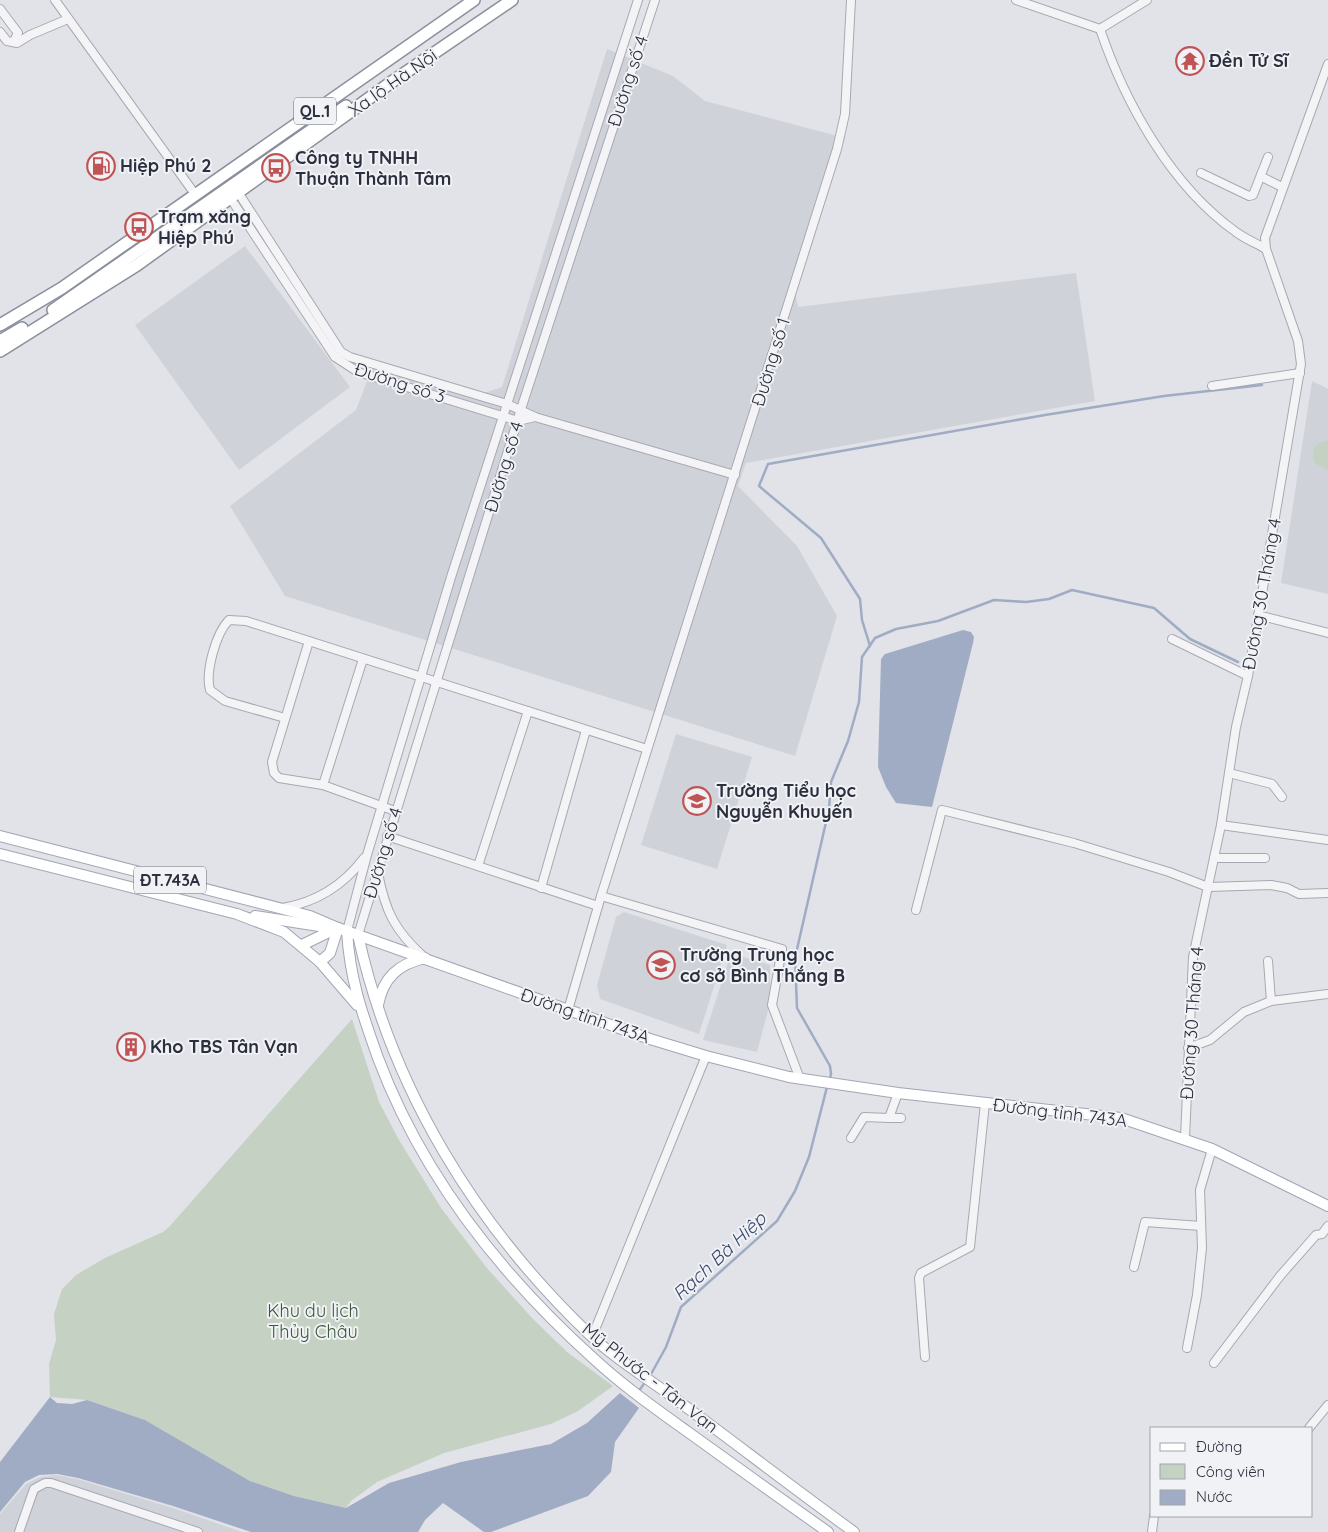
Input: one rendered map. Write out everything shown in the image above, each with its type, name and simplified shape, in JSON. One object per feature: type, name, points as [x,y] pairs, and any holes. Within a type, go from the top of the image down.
[{"type":"highway","name":"Xa lộ Hà Nội","points":[[193,193],[461,0]]},
{"type":"highway","name":"Xa lộ Hà Nội","points":[[0,325],[62,288],[156,222],[159,214],[193,193],[474,0]]},
{"type":"highway","name":"Xa lộ Hà Nội","points":[[0,351],[137,265],[231,191],[498,0]]},
{"type":"highway","name":"Xa lộ Hà Nội","points":[[0,341],[85,288],[231,191],[512,0]]},
{"type":"highway","name":"Xa lộ Hà Nội","points":[[0,319],[94,260],[110,254]]},
{"type":"main road","name":"ĐT.743A","points":[[0,836],[283,908],[310,916],[342,930]]},
{"type":"main road","name":"Mỹ Phước - Tân Vạn","points":[[0,854],[237,914],[284,932],[302,945],[320,962],[360,1009]]},
{"type":"main road","name":"ĐT.743A","points":[[237,914],[271,918],[286,925],[315,931],[342,930]]},
{"type":"main road","name":"Mỹ Phước - Tân Vạn","points":[[342,930],[360,1009],[392,1095],[444,1190],[514,1278],[594,1359],[618,1379],[666,1416],[828,1532]]},
{"type":"main road","points":[[302,945],[342,930],[358,935]]},
{"type":"main road","points":[[320,962],[330,953],[342,930]]},
{"type":"main road","name":"Mỹ Phước - Tân Vạn","points":[[358,935],[378,1006],[393,1050],[415,1101],[460,1180],[511,1250],[592,1337],[854,1532]]},
{"type":"main road","name":"Đường tỉnh 743A","points":[[358,935],[568,1010],[706,1056],[800,1079],[864,1089],[1121,1118],[1185,1138],[1212,1149],[1328,1206]]},
{"type":"main road","points":[[378,1006],[382,988],[389,977],[407,963],[425,958]]},
{"type":"main road","points":[[444,1190],[460,1180]]},
{"type":"street","points":[[55,0],[193,193]]},
{"type":"street","name":"Đường số 4","points":[[342,930],[507,404],[638,0]]},
{"type":"street","name":"Đường số 4","points":[[358,935],[387,836],[437,682],[521,409],[655,0]]},
{"type":"street","name":"Đường số 1","points":[[568,1010],[600,896],[736,475],[838,149],[845,114],[851,0]]},
{"type":"street","points":[[1016,0],[1100,29],[1119,78],[1167,161],[1186,187],[1236,232],[1266,249]]},
{"type":"street","points":[[1100,29],[1147,0]]},
{"type":"street","points":[[0,9],[18,33],[14,41]]},
{"type":"street","points":[[0,32],[7,41],[17,43],[45,28],[68,19]]},
{"type":"street","name":"Đường 30 Tháng 4","points":[[1185,1138],[1194,956],[1221,825],[1236,727],[1248,676],[1300,372],[1301,359],[1298,341],[1266,249],[1265,238],[1328,64]]},
{"type":"street","points":[[1201,173],[1249,196],[1256,192],[1268,157]]},
{"type":"street","points":[[1262,177],[1282,187]]},
{"type":"street","name":"Đường số 3","points":[[231,191],[335,357],[507,404],[535,417],[736,475]]},
{"type":"street","name":"Đường số 3","points":[[348,361],[358,372],[503,417],[518,421],[535,417]]},
{"type":"street","points":[[1212,386],[1300,372]]},
{"type":"street","points":[[1258,615],[1328,634]]},
{"type":"street","points":[[285,718],[225,701],[210,690],[208,675],[221,628],[229,620],[238,620],[309,641],[647,749]]},
{"type":"street","points":[[1172,639],[1248,676]]},
{"type":"street","points":[[309,641],[272,762],[274,773],[279,778],[323,785],[395,811]]},
{"type":"street","points":[[323,785],[363,659]]},
{"type":"street","points":[[478,866],[528,711]]},
{"type":"street","points":[[540,888],[586,730]]},
{"type":"street","points":[[1229,773],[1272,784],[1282,797]]},
{"type":"street","points":[[916,910],[942,810],[1074,843],[1160,869],[1208,887],[1271,885],[1287,888],[1300,894],[1328,892]]},
{"type":"street","points":[[1221,825],[1328,840]]},
{"type":"street","points":[[387,836],[598,906]]},
{"type":"street","points":[[283,908],[301,905],[331,891],[350,875],[367,855]]},
{"type":"street","points":[[1214,858],[1264,858]]},
{"type":"street","points":[[377,870],[382,897],[396,928],[425,958]]},
{"type":"street","points":[[600,896],[782,948],[772,1005],[800,1079]]},
{"type":"street","points":[[1268,961],[1271,1001]]},
{"type":"street","points":[[1188,1048],[1210,1040],[1244,1012],[1271,1001],[1328,994]]},
{"type":"street","points":[[592,1337],[706,1056]]},
{"type":"street","points":[[889,1118],[898,1093]]},
{"type":"street","points":[[925,1357],[919,1278],[921,1273],[970,1247],[986,1103]]},
{"type":"street","points":[[852,1138],[864,1117],[901,1118]]},
{"type":"street","points":[[1187,1348],[1197,1295],[1202,1248],[1200,1190],[1212,1149]]},
{"type":"street","points":[[1134,1267],[1145,1222],[1201,1226]]},
{"type":"street","points":[[1214,1363],[1280,1276],[1316,1234],[1325,1237],[1328,1226]]},
{"type":"street","points":[[1310,1427],[1328,1406]]},
{"type":"street","points":[[19,1532],[34,1489],[51,1482],[198,1532]]},
{"type":"street","points":[[1152,1532],[1154,1517]]},
{"type":"shaded area","points":[[607,49],[673,76],[705,101],[845,138],[795,292],[798,307],[1076,273],[1095,401],[746,463],[738,486],[797,546],[837,616],[795,756],[285,596],[230,506],[356,410],[374,363],[484,393],[502,387]]},
{"type":"shaded area","points":[[245,246],[350,387],[239,470],[135,325]]},
{"type":"shaded area","points":[[1312,381],[1328,389],[1328,594],[1281,583]]},
{"type":"shaded area","name":"Trường Tiểu học Nguyễn Khuyến","points":[[676,734],[752,757],[717,869],[641,845]]},
{"type":"shaded area","name":"Trường Trung học cơ sở Bình Thắng B","points":[[624,912],[727,945],[699,1034],[600,999],[597,985],[616,917]]},
{"type":"shaded area","points":[[731,953],[770,965],[770,1003],[757,1052],[703,1040]]},
{"type":"shaded area","points":[[56,1475],[77,1479],[173,1508],[242,1532],[0,1532],[0,1514],[26,1484],[40,1477]]},
{"type":"green space","points":[[1328,441],[1328,471],[1315,463],[1313,451],[1320,443]]},
{"type":"green space","name":"Khu du lịch Thủy Châu","points":[[352,1019],[379,1102],[399,1140],[441,1208],[486,1267],[532,1318],[567,1352],[613,1386],[578,1411],[551,1424],[444,1453],[377,1482],[351,1501],[346,1508],[294,1496],[250,1481],[145,1420],[87,1400],[50,1397],[49,1364],[56,1340],[54,1314],[62,1289],[76,1275],[105,1258],[163,1232],[170,1226]]},
{"type":"water","points":[[963,630],[971,632],[974,637],[973,643],[932,807],[896,803],[886,787],[878,767],[881,659],[885,654]]},
{"type":"water","points":[[620,1393],[639,1408],[615,1442],[611,1472],[588,1496],[491,1532],[484,1532],[443,1503],[425,1520],[418,1532],[251,1532],[173,1506],[78,1478],[57,1474],[39,1475],[25,1482],[0,1512],[0,1462],[50,1397],[57,1403],[72,1404],[87,1400],[145,1420],[250,1481],[294,1496],[346,1508],[389,1483],[461,1462],[551,1444],[587,1423]]},
{"type":"waterway","points":[[870,646],[862,620],[860,599],[821,538],[759,486],[768,464],[1045,415],[1164,396],[1262,385]]},
{"type":"waterway","name":"Rạch Bà Hiệp","points":[[830,1079],[830,1066],[797,1008],[795,958],[829,809],[831,782],[848,741],[859,702],[862,657],[875,638],[896,629],[938,621],[994,600],[1026,602],[1049,599],[1072,590],[1154,608],[1190,639],[1238,662]]},
{"type":"waterway","name":"Rạch Bà Hiệp","points":[[650,1376],[666,1347],[681,1307],[777,1221],[795,1191],[809,1157],[827,1087]]},
{"type":"waterway","name":"Rạch Bà Hiệp","points":[[638,1392],[646,1381]]},
{"type":"place","name":"Đền Tử Sĩ","points":[[1190,61]]},
{"type":"place","name":"Hiệp Phú 2","points":[[101,166]]},
{"type":"place","name":"Công ty TNHH Thuận Thành Tâm","points":[[276,168]]},
{"type":"place","name":"Trạm xăng Hiệp Phú","points":[[139,227]]},
{"type":"place","name":"Trường Tiểu học Nguyễn Khuyến","points":[[697,801]]},
{"type":"place","name":"Trường Trung học cơ sở Bình Thắng B","points":[[661,965]]},
{"type":"place","name":"Kho TBS Tân Vạn","points":[[131,1047]]}]
